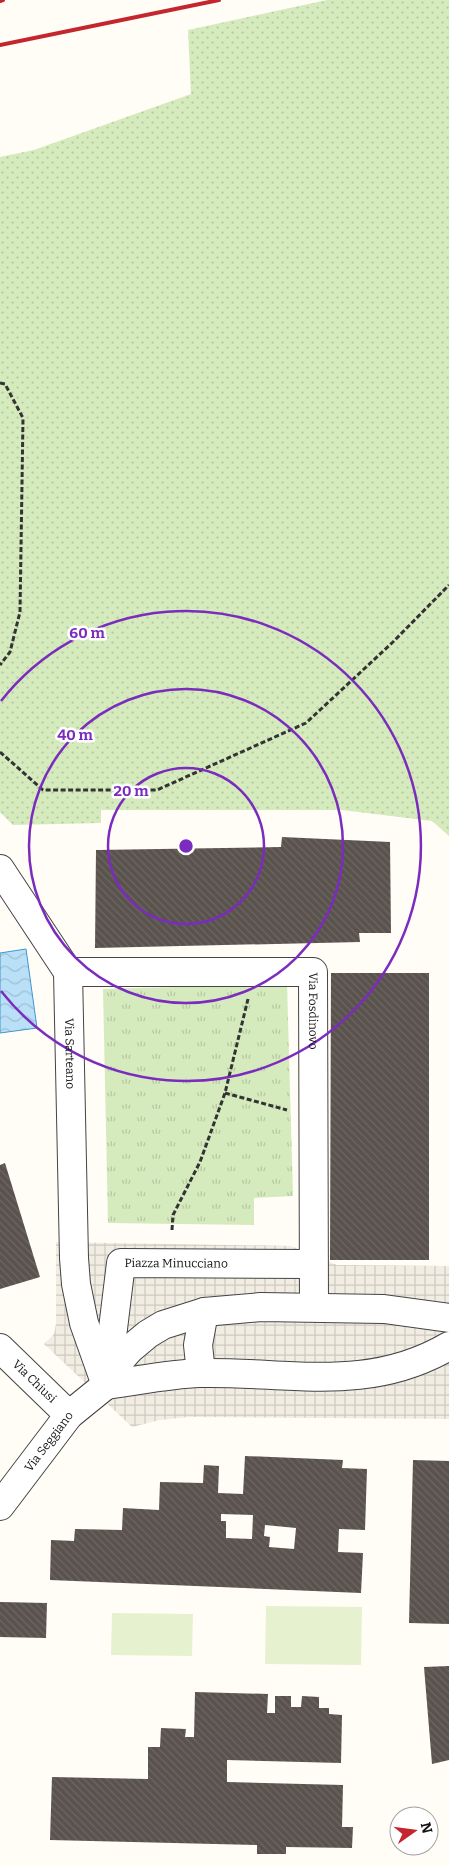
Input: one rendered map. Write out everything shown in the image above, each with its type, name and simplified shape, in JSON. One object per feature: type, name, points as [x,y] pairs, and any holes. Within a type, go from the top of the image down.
[{"type":"street","points":[[0,869],[68,972]]},
{"type":"street","name":"Via Sarteano","points":[[68,972],[76,1284],[84,1324],[106,1385]]},
{"type":"street","name":"Via Fosdinovo","points":[[68,972],[313,972],[313,1264]]},
{"type":"street","name":"Piazza Minucciano","points":[[106,1385],[121,1263],[313,1264]]},
{"type":"street","points":[[313,1264],[314,1307]]},
{"type":"street","points":[[106,1385],[122,1358],[148,1334],[163,1325],[204,1312],[261,1307],[314,1307],[384,1309],[449,1318]]},
{"type":"street","points":[[201,1373],[198,1345],[204,1312]]},
{"type":"street","points":[[106,1385],[161,1376],[201,1373],[347,1377],[400,1367],[449,1346]]},
{"type":"street","name":"Via Chiusi","points":[[0,1348],[68,1415]]},
{"type":"street","name":"Via Seggiano","points":[[0,1506],[68,1415],[106,1385]]},
{"type":"path","points":[[0,383],[5,384],[23,418],[20,612],[10,652],[0,665]]},
{"type":"path","points":[[0,752],[43,790],[157,790],[306,723],[393,642],[449,585]]},
{"type":"path","points":[[172,1230],[173,1215],[200,1162],[225,1093],[248,998]]},
{"type":"path","points":[[225,1093],[288,1110]]},
{"type":"green space","points":[[327,0],[449,0],[449,836],[432,821],[342,810],[101,810],[101,823],[13,825],[0,812],[0,157],[34,150],[191,94],[188,30]]},
{"type":"green space","points":[[287,984],[293,1196],[254,1198],[254,1225],[108,1223],[103,989]]},
{"type":"green space","points":[[266,1606],[362,1607],[361,1665],[265,1664]]},
{"type":"green space","points":[[112,1613],[193,1614],[192,1656],[111,1655]]},
{"type":"shaded area","points":[[56,1242],[291,1246],[337,1265],[449,1266],[449,1419],[189,1417],[160,1420],[132,1427],[44,1344],[54,1334],[56,1324]]},
{"type":"water","points":[[26,949],[37,1028],[0,1033],[0,953]]},
{"type":"building","points":[[282,837],[390,842],[391,933],[359,933],[360,942],[95,948],[96,850],[281,847]]},
{"type":"building","points":[[331,973],[429,973],[429,1260],[330,1260]]},
{"type":"building","points":[[5,1163],[40,1277],[0,1289],[0,1165]]},
{"type":"building","points":[[245,1456],[343,1460],[342,1468],[367,1469],[365,1530],[339,1529],[338,1552],[363,1553],[361,1593],[50,1580],[51,1540],[74,1541],[75,1529],[122,1530],[123,1508],[159,1510],[160,1482],[203,1483],[204,1465],[219,1466],[218,1493],[243,1494]],"holes":[[[221,1514],[253,1515],[252,1539],[226,1538],[226,1521],[221,1521]],[[265,1525],[296,1528],[294,1549],[269,1547],[270,1537],[264,1536]]]},
{"type":"building","points":[[413,1460],[449,1461],[449,1624],[409,1623]]},
{"type":"building","points":[[0,1602],[47,1603],[46,1638],[0,1637]]},
{"type":"building","points":[[449,1666],[449,1760],[432,1764],[424,1667]]},
{"type":"building","points":[[195,1692],[268,1694],[267,1713],[275,1713],[275,1696],[291,1696],[291,1707],[301,1707],[302,1696],[319,1697],[319,1708],[329,1708],[329,1714],[342,1715],[341,1763],[227,1760],[227,1782],[343,1785],[342,1827],[353,1827],[352,1848],[286,1847],[286,1854],[257,1854],[257,1845],[50,1840],[52,1777],[148,1779],[148,1747],[160,1747],[161,1728],[186,1729],[185,1737],[194,1737]]},
{"type":"railway","points":[[0,45],[219,0]]}]
